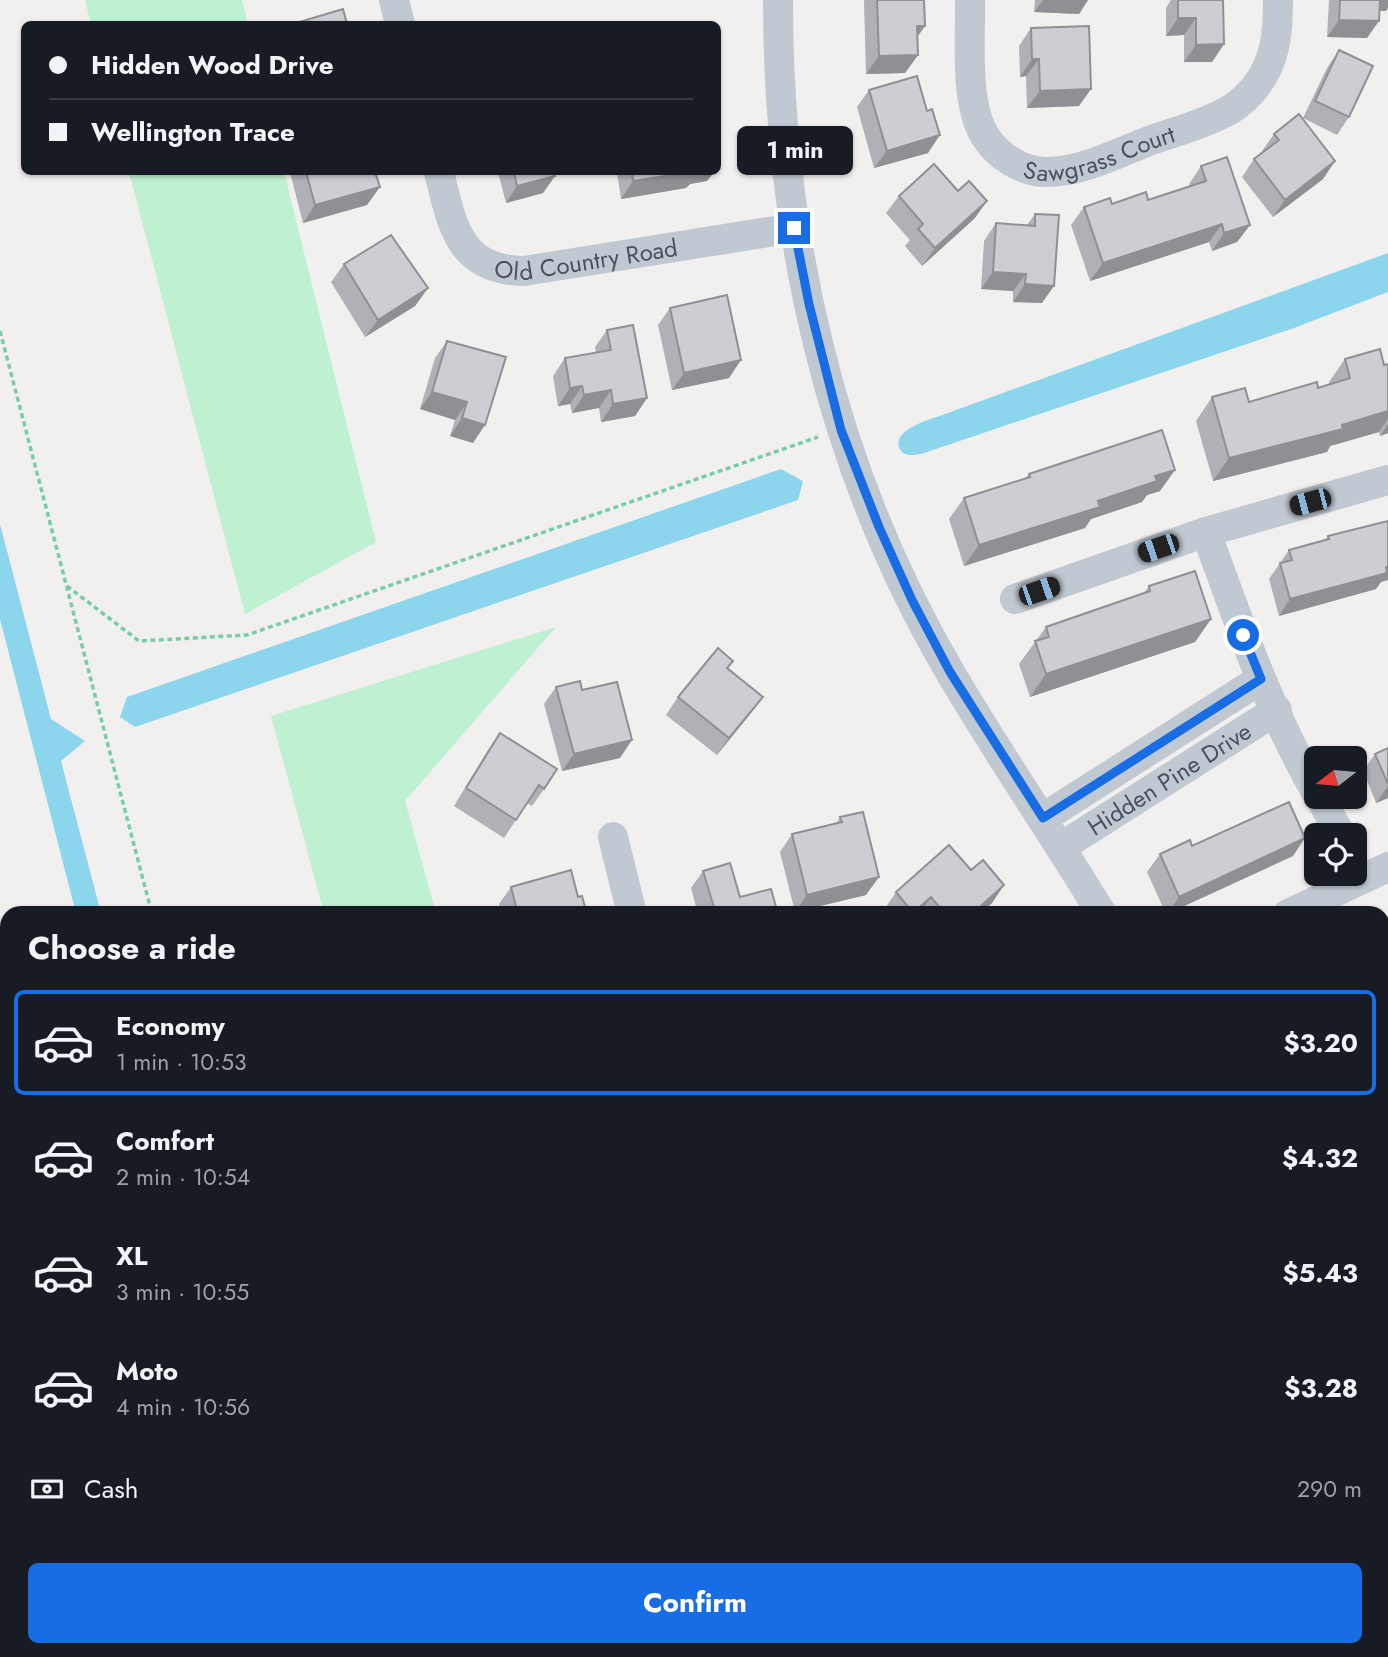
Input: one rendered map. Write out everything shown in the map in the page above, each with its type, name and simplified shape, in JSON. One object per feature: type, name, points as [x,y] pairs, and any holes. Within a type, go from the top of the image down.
[{"type":"street","points":[[394,0],[399,21]]},
{"type":"street","points":[[778,0],[778,61],[783,141],[794,228],[809,304],[841,430],[879,527],[912,600],[950,672],[1097,906]]},
{"type":"street","name":"Sawgrass Court","points":[[970,0],[971,79],[979,126],[986,139],[1007,159],[1034,170],[1049,172],[1075,167],[1219,116],[1240,103],[1257,85],[1270,64],[1278,31],[1278,0]]},
{"type":"street","name":"Old Country Road","points":[[440,175],[452,222],[467,249],[479,260],[508,271],[524,271],[794,228]]},
{"type":"street","points":[[1015,599],[1206,532],[1388,480]]},
{"type":"street","points":[[1206,532],[1252,661],[1276,710],[1290,747],[1304,771]]},
{"type":"street","name":"Hidden Pine Drive","points":[[1043,818],[1261,679]]},
{"type":"street","name":"Hidden Pine Drive","points":[[1061,846],[1276,710]]},
{"type":"street","points":[[613,837],[630,906]]},
{"type":"street","points":[[1303,906],[1369,868]]},
{"type":"path","points":[[0,331],[150,906]]},
{"type":"path","points":[[67,586],[139,641],[247,635],[841,430]]},
{"type":"green space","points":[[85,0],[242,0],[247,21],[90,21]]},
{"type":"green space","points":[[130,175],[285,175],[376,542],[245,614]]},
{"type":"green space","points":[[556,627],[405,801],[434,906],[322,906],[271,716]]},
{"type":"water","points":[[1388,253],[1388,292],[1294,328],[921,454],[906,454],[900,449],[898,442],[901,436],[922,422]]},
{"type":"water","points":[[781,469],[803,481],[798,500],[135,727],[120,717],[127,697]]},
{"type":"water","points":[[0,524],[51,719],[85,741],[61,761],[99,906],[74,906],[0,619]]},
{"type":"building","points":[[877,0],[924,0],[925,26],[917,26],[918,55],[879,56]]},
{"type":"building","points":[[1178,0],[1223,0],[1224,44],[1196,45],[1196,18],[1178,18]]},
{"type":"building","points":[[1340,0],[1380,0],[1379,21],[1339,20]]},
{"type":"building","points":[[343,9],[346,21],[303,21]]},
{"type":"building","points":[[1089,26],[1091,89],[1040,91],[1039,59],[1032,59],[1031,28]]},
{"type":"building","points":[[1339,50],[1373,66],[1349,117],[1315,101]]},
{"type":"building","points":[[917,76],[927,111],[932,109],[940,135],[887,151],[869,90]]},
{"type":"building","points":[[1299,114],[1335,161],[1285,200],[1254,159],[1279,140],[1274,134]]},
{"type":"building","points":[[1227,157],[1250,225],[1224,233],[1222,224],[1103,263],[1084,207],[1110,198],[1112,204],[1146,192],[1148,200],[1206,181],[1201,166]]},
{"type":"building","points":[[934,164],[958,191],[969,181],[987,201],[935,248],[918,229],[923,224],[899,196]]},
{"type":"building","points":[[307,175],[376,175],[380,187],[315,205]]},
{"type":"building","points":[[515,175],[555,175],[555,176],[517,186]]},
{"type":"building","points":[[632,175],[672,175],[633,181]]},
{"type":"building","points":[[1035,214],[1059,215],[1054,286],[1025,284],[1026,274],[993,272],[996,223],[1035,226]]},
{"type":"building","points":[[391,235],[428,288],[378,320],[344,264]]},
{"type":"building","points":[[727,295],[741,360],[684,373],[670,308]]},
{"type":"building","points":[[633,325],[647,398],[613,404],[611,390],[584,395],[582,386],[570,388],[565,358],[611,350],[607,330]]},
{"type":"building","points":[[447,341],[506,357],[485,425],[462,418],[467,402],[432,392]]},
{"type":"building","points":[[1380,349],[1384,365],[1388,364],[1388,411],[1342,425],[1343,429],[1229,458],[1212,397],[1245,388],[1249,402],[1317,382],[1318,388],[1350,378],[1345,359]]},
{"type":"building","points":[[1162,430],[1175,470],[1155,476],[1157,481],[1098,501],[1100,507],[979,545],[964,498]]},
{"type":"building","points":[[1388,521],[1387,573],[1290,599],[1280,563],[1292,560],[1289,550],[1329,539],[1328,536]]},
{"type":"building","points":[[1195,571],[1211,619],[1046,674],[1035,641],[1049,637],[1046,627],[1150,591],[1149,586]]},
{"type":"building","points":[[718,648],[733,661],[727,668],[763,697],[729,738],[678,697]]},
{"type":"building","points":[[580,681],[582,690],[617,682],[632,740],[574,754],[556,687]]},
{"type":"building","points":[[500,733],[557,769],[544,789],[539,785],[516,820],[466,788]]},
{"type":"building","points":[[1388,748],[1388,784],[1375,754]]},
{"type":"building","points":[[1289,802],[1304,836],[1304,838],[1179,897],[1160,854],[1190,840],[1192,846]]},
{"type":"building","points":[[863,812],[879,877],[807,895],[792,834],[842,822],[840,817]]},
{"type":"building","points":[[949,845],[971,870],[983,860],[1004,885],[981,906],[938,906],[931,897],[921,906],[907,906],[896,892]]},
{"type":"building","points":[[730,863],[740,897],[771,889],[776,906],[714,906],[703,871]]},
{"type":"building","points":[[571,870],[578,897],[582,896],[585,906],[516,906],[511,887]]},
{"type":"route","points":[[794,228],[821,356],[841,430],[879,527],[912,600],[950,672],[1043,818],[1261,679],[1243,635]]}]
